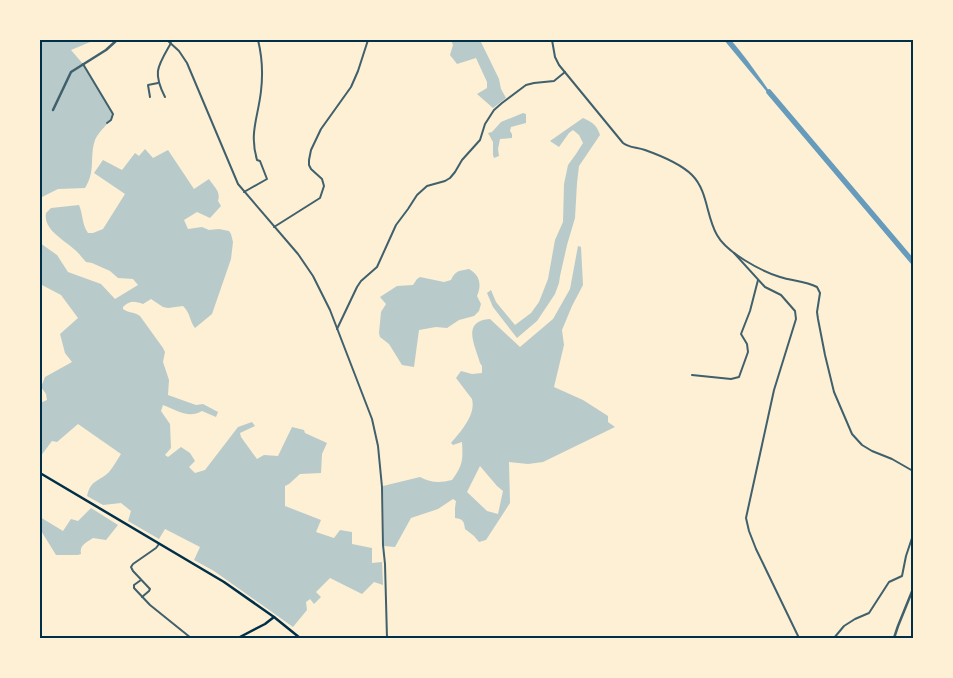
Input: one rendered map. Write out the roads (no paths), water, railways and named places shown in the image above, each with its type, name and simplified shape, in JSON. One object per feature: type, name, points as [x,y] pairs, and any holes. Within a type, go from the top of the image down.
[{"type":"main road","points":[[40,473],[224,582],[300,638]]},
{"type":"main road","points":[[238,638],[265,624],[274,617]]},
{"type":"street","points":[[53,110],[71,72],[106,50],[116,40]]},
{"type":"street","points":[[168,40],[187,63],[238,184],[298,254],[313,276],[337,329],[370,415],[378,446],[382,495],[387,638]]},
{"type":"street","points":[[244,192],[267,179],[260,161],[257,160],[253,142],[254,124],[262,81],[261,55],[258,40]]},
{"type":"street","points":[[274,227],[320,198],[324,186],[322,179],[309,165],[312,150],[321,129],[351,87],[368,40]]},
{"type":"street","points":[[552,40],[556,61],[625,145],[644,150],[671,161],[691,175],[702,189],[716,233],[724,244],[758,280],[780,295],[795,311],[796,319],[774,390],[746,518],[756,549],[792,626],[800,638]]},
{"type":"street","points":[[165,97],[158,83],[157,73],[171,43]]},
{"type":"street","points":[[83,64],[113,114],[112,120],[107,123]]},
{"type":"street","points":[[337,329],[357,287],[377,266],[396,225],[417,195],[427,186],[450,178],[462,160],[480,140],[488,118],[502,103],[526,85],[534,82],[554,81],[565,72]]},
{"type":"street","points":[[150,97],[148,85],[158,83]]},
{"type":"street","points":[[733,252],[766,272],[817,287],[820,293],[818,319],[824,355],[834,392],[852,434],[866,448],[892,459],[913,471]]},
{"type":"street","points":[[692,375],[731,379],[739,376],[748,352],[747,344],[741,334],[750,311],[758,280]]},
{"type":"street","points":[[834,638],[844,626],[869,613],[889,582],[902,576],[913,534]]},
{"type":"street","points":[[142,597],[150,590],[133,571],[132,565],[156,548],[159,543]]},
{"type":"street","points":[[141,580],[134,586],[142,597],[191,638]]},
{"type":"street","points":[[894,638],[913,589]]},
{"type":"water","points":[[724,40],[731,40],[778,104],[767,92]]},
{"type":"waterway","points":[[769,92],[913,262]]}]
